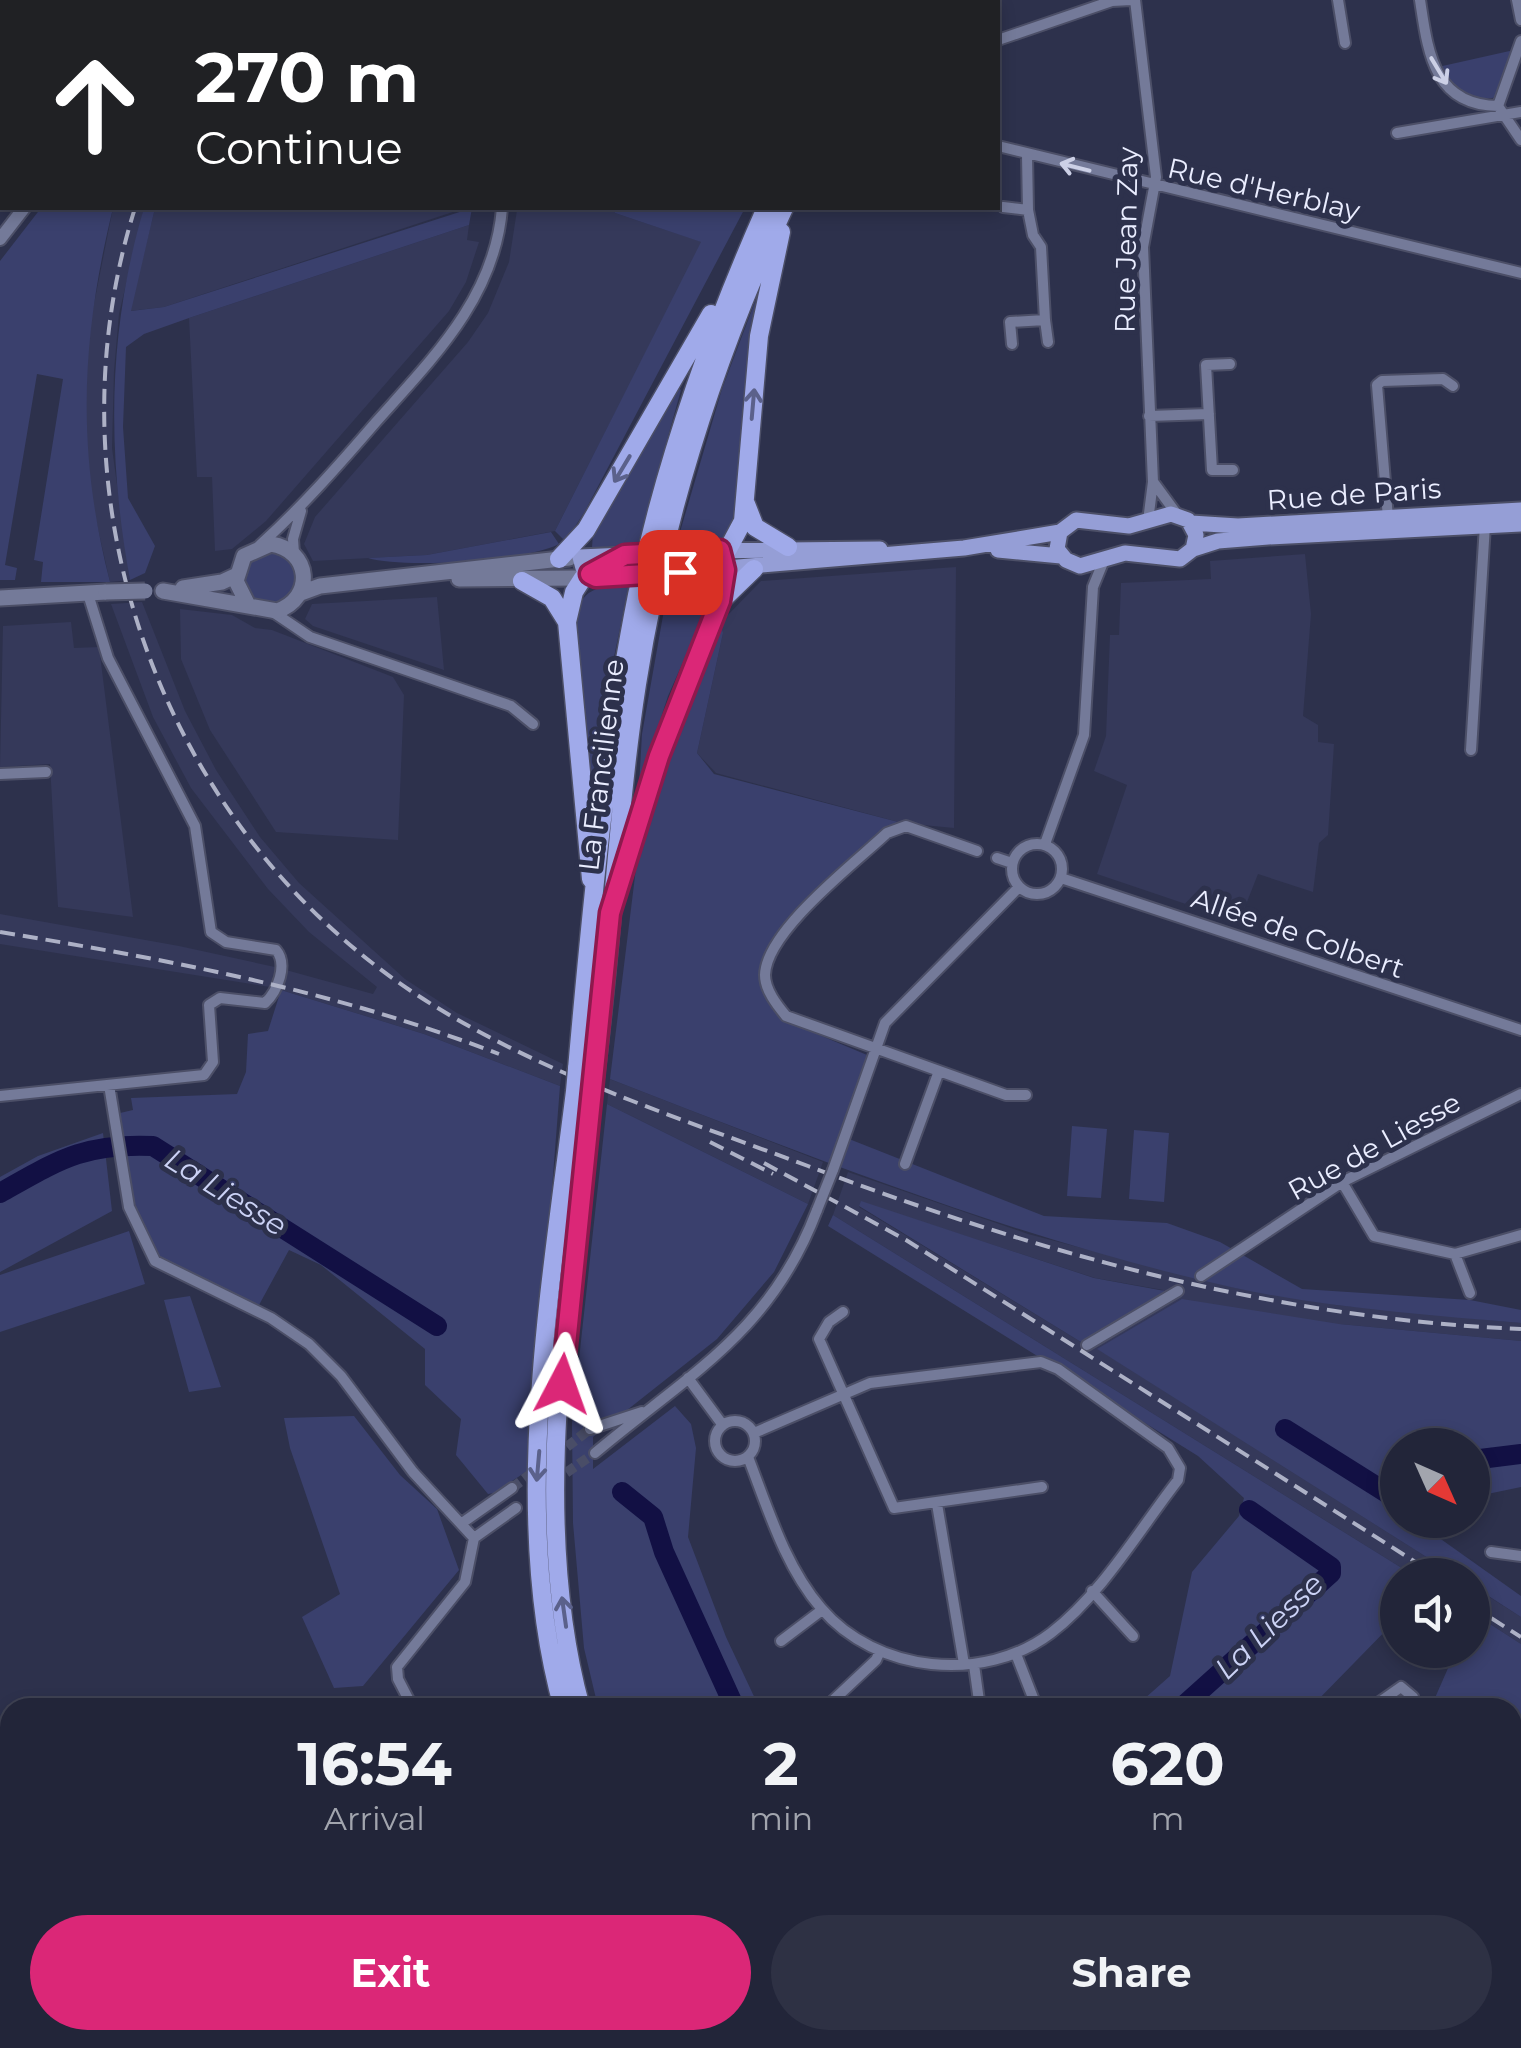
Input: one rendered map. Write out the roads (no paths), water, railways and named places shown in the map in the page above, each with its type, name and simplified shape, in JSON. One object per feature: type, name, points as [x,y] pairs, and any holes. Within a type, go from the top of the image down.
[{"type":"highway","name":"La Francilienne","points":[[561,1698],[553,1664],[535,1499],[554,1267],[586,1072],[618,710],[642,576],[685,415],[765,210]]},
{"type":"highway","name":"La Francilienne","points":[[602,916],[637,685],[669,527],[729,335],[784,210]]},
{"type":"highway","points":[[602,916],[653,771],[720,601],[724,556],[740,532],[759,336],[785,210]]},
{"type":"highway","points":[[559,558],[586,530],[746,252]]},
{"type":"highway","points":[[745,501],[755,527],[788,548]]},
{"type":"highway","points":[[586,530],[595,569],[574,592],[568,622],[602,916]]},
{"type":"highway","points":[[720,601],[754,569]]},
{"type":"highway","points":[[522,581],[552,598],[568,622]]},
{"type":"highway","name":"La Francilienne","points":[[579,1698],[556,1557],[557,1454],[583,1094]]},
{"type":"main road","name":"Rue de Paris","points":[[724,556],[754,569],[964,548],[1060,532],[1080,519],[1121,526],[1176,514],[1191,523],[1224,527],[1521,510]]},
{"type":"main road","points":[[1191,523],[1196,538],[1193,550]]},
{"type":"main road","name":"Rue de Paris","points":[[964,548],[1068,560],[1132,552],[1172,561],[1193,550],[1250,538],[1521,524]]},
{"type":"main road","points":[[1060,532],[1056,545],[1068,560]]},
{"type":"main road","name":"Rue de Paris","points":[[260,545],[278,544],[318,577],[376,580],[430,577],[559,558],[595,569],[625,555],[694,565]]},
{"type":"main road","points":[[247,603],[238,588],[236,574],[244,556],[260,545]]},
{"type":"main road","name":"Rue de Paris","points":[[430,577],[522,581],[595,569],[694,565],[724,556],[788,548],[904,551]]},
{"type":"main road","points":[[298,560],[298,597]]},
{"type":"main road","points":[[163,591],[222,582],[236,574]]},
{"type":"main road","name":"Rue de Paris","points":[[273,612],[298,597],[376,580]]},
{"type":"main road","points":[[0,598],[163,591],[247,603],[273,612]]},
{"type":"street","points":[[1000,39],[1113,1],[1133,0]]},
{"type":"street","name":"Rue Jean Zay","points":[[1133,0],[1154,187],[1143,247],[1153,482],[1148,522]]},
{"type":"street","points":[[1338,0],[1345,43]]},
{"type":"street","points":[[1420,0],[1428,52],[1444,81],[1465,102],[1521,112]]},
{"type":"street","points":[[1518,0],[1521,20]]},
{"type":"street","points":[[1501,111],[1521,41]]},
{"type":"street","points":[[1397,134],[1501,111]]},
{"type":"street","points":[[1501,111],[1521,140]]},
{"type":"street","name":"Rue d'Herblay","points":[[1000,147],[1521,273]]},
{"type":"street","points":[[1028,155],[1028,210],[1033,235],[1041,247],[1048,342]]},
{"type":"street","points":[[1004,207],[1028,210]]},
{"type":"street","points":[[0,240],[22,210]]},
{"type":"street","points":[[260,545],[303,506],[470,308],[493,258],[502,210]]},
{"type":"street","points":[[1012,344],[1010,322],[1044,320]]},
{"type":"street","points":[[1230,364],[1206,365],[1212,470],[1233,470]]},
{"type":"street","points":[[1388,518],[1377,385],[1382,381],[1443,379],[1453,386]]},
{"type":"street","points":[[1148,416],[1209,414]]},
{"type":"street","points":[[1153,482],[1176,514]]},
{"type":"street","points":[[298,560],[292,539],[303,506]]},
{"type":"street","points":[[1471,750],[1485,525]]},
{"type":"street","points":[[1044,844],[1084,735],[1093,587],[1107,556]]},
{"type":"street","points":[[1068,560],[1093,587]]},
{"type":"street","points":[[0,1096],[204,1075],[213,1062],[209,1005],[220,998],[265,1003],[276,988],[282,957],[276,950],[226,942],[210,932],[195,826],[108,658],[88,594]]},
{"type":"street","points":[[292,624],[298,597]]},
{"type":"street","points":[[273,612],[310,638],[511,706],[533,724]]},
{"type":"street","points":[[0,774],[46,772]]},
{"type":"street","points":[[977,850],[906,826],[886,833],[777,940],[766,975],[774,1002],[786,1016],[1006,1095],[1026,1095]]},
{"type":"street","points":[[1012,863],[1025,846],[1044,844],[1061,860],[1061,878],[1041,894],[1019,887]]},
{"type":"street","points":[[997,858],[1012,863]]},
{"type":"street","points":[[1012,863],[1019,887]]},
{"type":"street","name":"Allée de Colbert","points":[[1061,878],[1521,1030]]},
{"type":"street","points":[[594,1453],[747,1329],[771,1301],[805,1242],[893,1012],[1019,887]]},
{"type":"street","points":[[906,1164],[938,1072]]},
{"type":"street","points":[[110,1085],[128,1207],[155,1260],[271,1318],[309,1344],[341,1376],[413,1472],[474,1538]]},
{"type":"street","name":"Rue de Liesse","points":[[1201,1276],[1342,1182],[1521,1094]]},
{"type":"street","points":[[1342,1182],[1374,1236],[1455,1254],[1521,1235]]},
{"type":"street","points":[[1455,1254],[1470,1293]]},
{"type":"street","points":[[1087,1345],[1178,1291]]},
{"type":"street","points":[[843,1312],[829,1322],[819,1339],[894,1508],[1042,1487]]},
{"type":"street","points":[[1042,1362],[1058,1369],[1168,1448],[1180,1468],[1178,1480],[1092,1591],[1051,1633],[1016,1654],[969,1665],[911,1662],[880,1650],[822,1610],[787,1556],[748,1458],[722,1454],[714,1446],[713,1437],[722,1424],[730,1422],[754,1432],[870,1383],[1042,1362]]},
{"type":"street","points":[[688,1378],[722,1424]]},
{"type":"street","points":[[590,1430],[647,1410]]},
{"type":"street","points":[[748,1458],[756,1448],[754,1432]]},
{"type":"street","points":[[462,1523],[512,1488]]},
{"type":"street","points":[[937,1504],[977,1698]]},
{"type":"street","points":[[408,1698],[397,1668],[464,1582],[474,1538],[516,1508]]},
{"type":"street","points":[[1491,1552],[1521,1556]]},
{"type":"street","points":[[1092,1591],[1133,1636]]},
{"type":"street","points":[[781,1641],[822,1610]]},
{"type":"street","points":[[836,1698],[876,1660],[880,1650]]},
{"type":"street","points":[[1016,1654],[1034,1698]]},
{"type":"street","points":[[1385,1698],[1401,1687],[1413,1697]]},
{"type":"waterway","name":"La Liesse","points":[[0,1193],[72,1156],[108,1147],[153,1146],[437,1326]]},
{"type":"waterway","name":"La Liesse","points":[[1285,1429],[1380,1489]]},
{"type":"waterway","name":"La Liesse","points":[[1490,1458],[1521,1454]]},
{"type":"waterway","name":"La Liesse","points":[[622,1492],[653,1517],[664,1552],[730,1698]]},
{"type":"waterway","name":"La Liesse","points":[[1192,1698],[1331,1573],[1331,1567],[1249,1510]]},
{"type":"tunnel","points":[[555,1456],[590,1429]]},
{"type":"tunnel","points":[[554,1481],[595,1453]]},
{"type":"tunnel","points":[[512,1488],[537,1469]]},
{"type":"railway","points":[[135,210],[110,317],[104,428],[116,538],[145,644],[189,745],[249,838],[323,921],[411,991],[505,1045],[655,1110],[894,1197],[1069,1253],[1248,1296],[1430,1323],[1521,1329]]},
{"type":"railway","points":[[0,932],[253,980],[375,1012],[499,1054]]},
{"type":"railway","points":[[710,1142],[773,1174]]},
{"type":"railway","points":[[764,1163],[906,1240],[1409,1558]]},
{"type":"railway","points":[[1490,1617],[1521,1637]]}]
